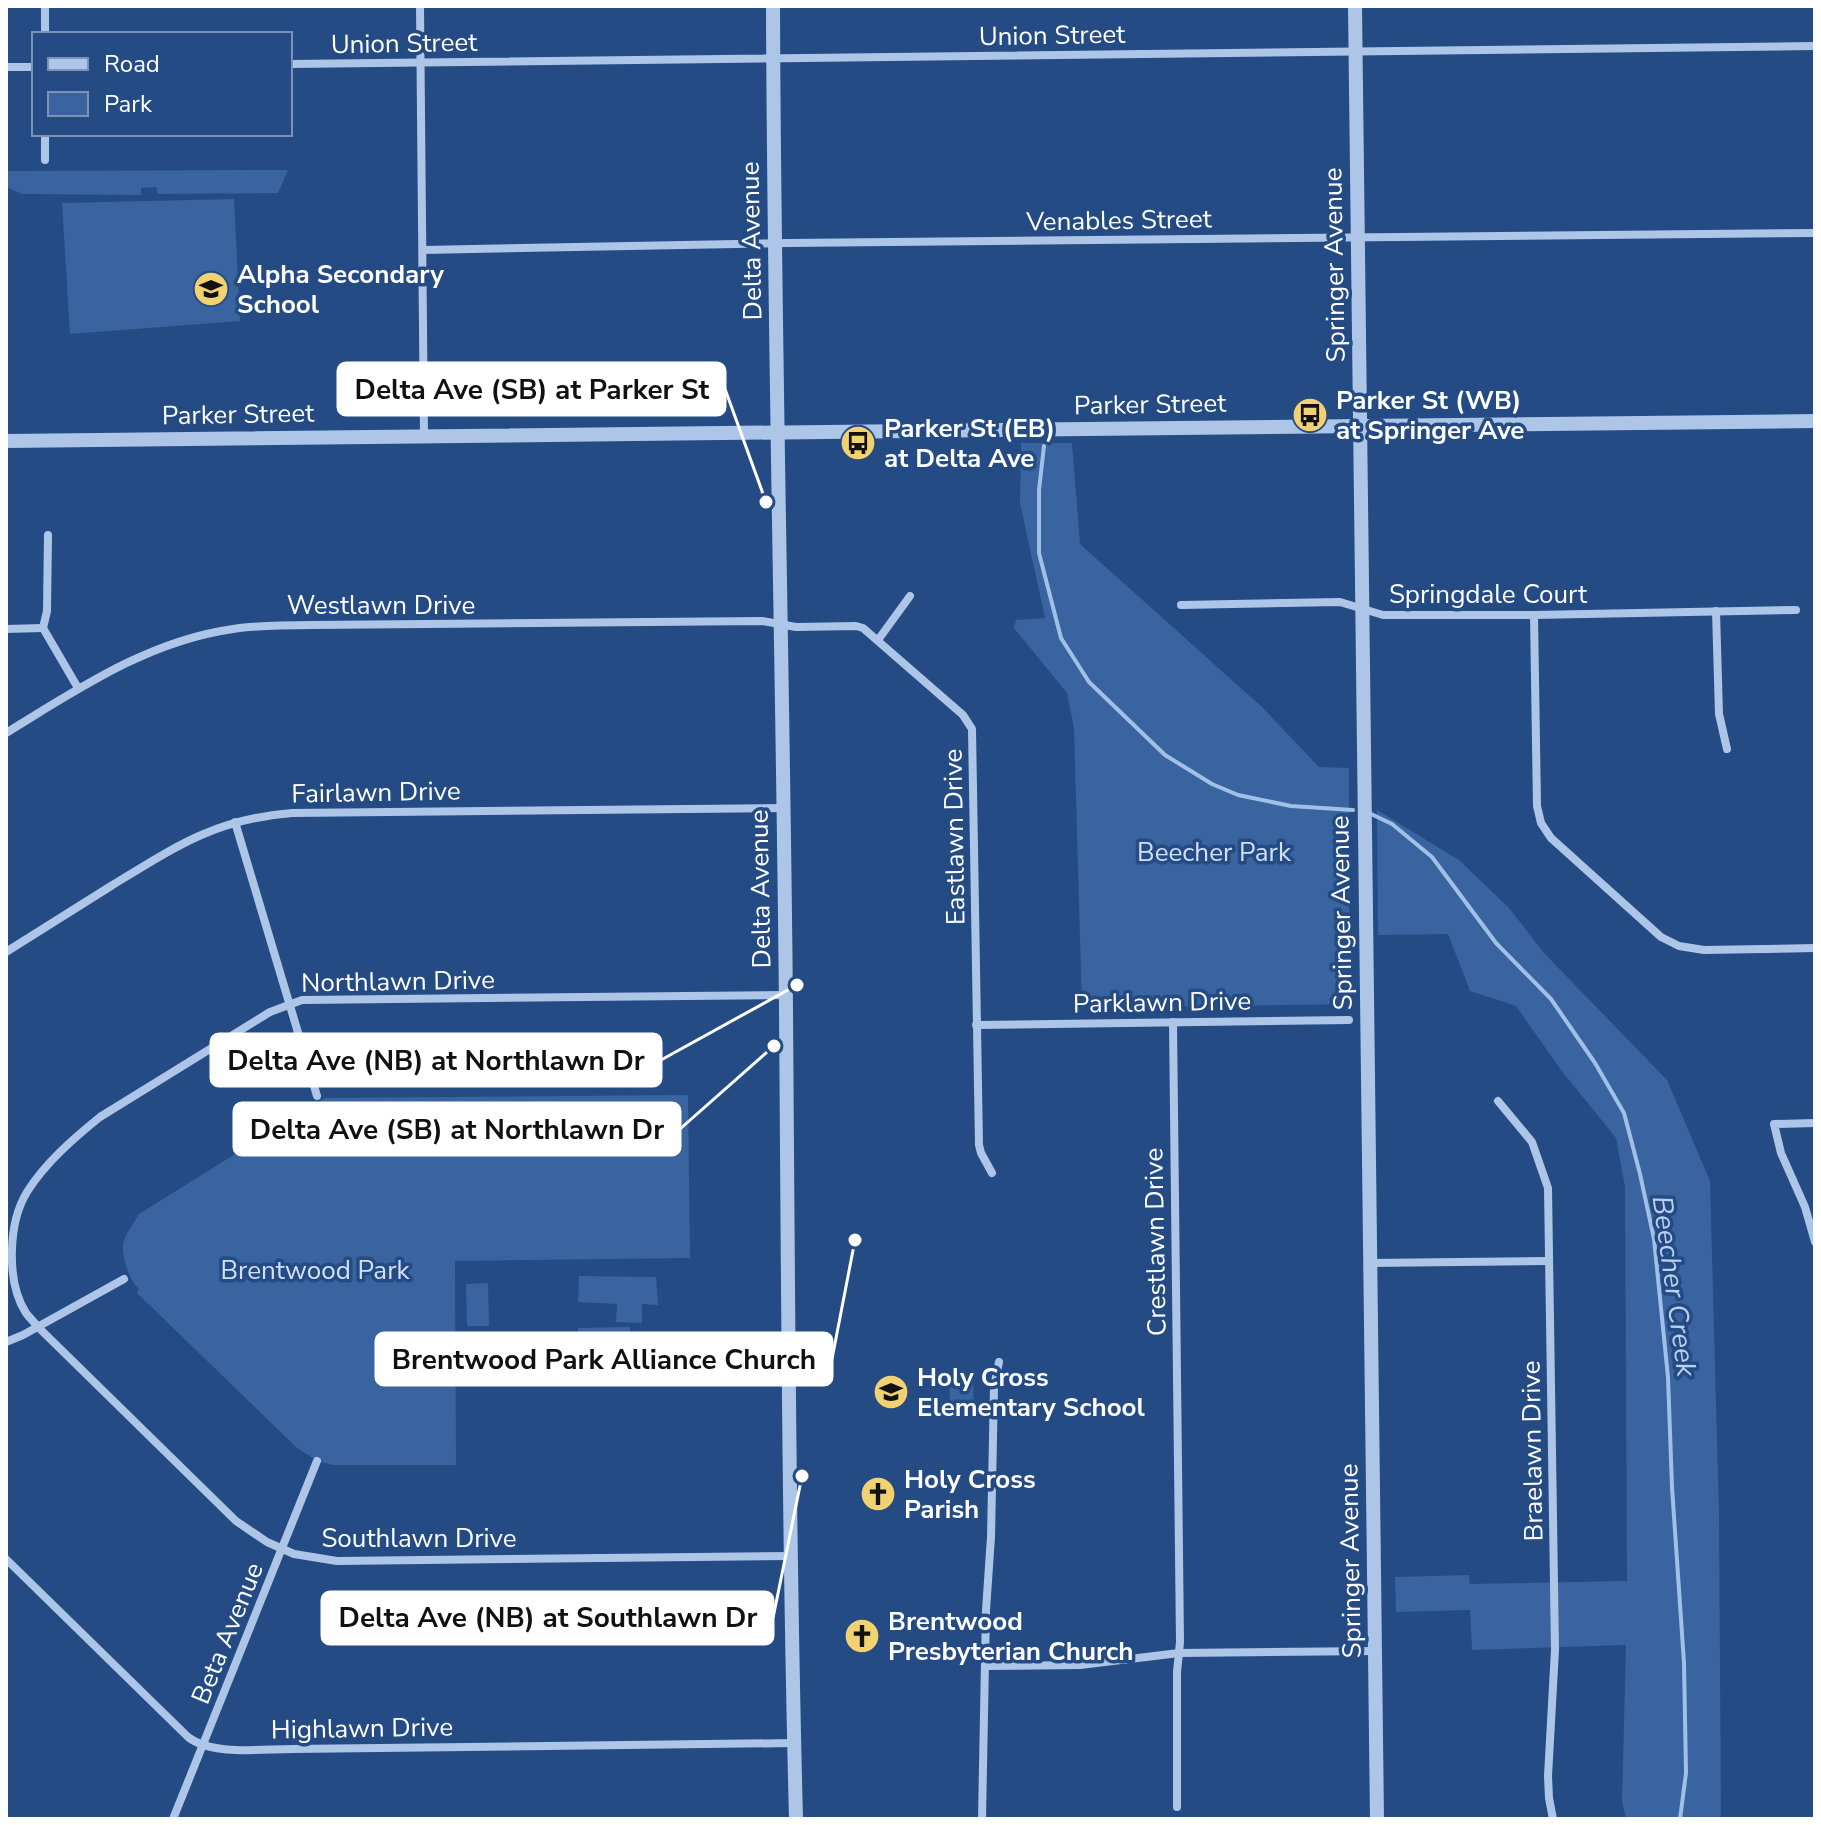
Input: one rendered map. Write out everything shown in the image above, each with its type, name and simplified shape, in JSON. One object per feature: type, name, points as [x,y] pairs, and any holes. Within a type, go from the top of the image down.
[{"type":"street","points":[[45,6],[45,32]]},
{"type":"street","points":[[420,6],[424,436]]},
{"type":"street","name":"Delta Avenue","points":[[773,6],[796,1819]]},
{"type":"street","name":"Springer Avenue","points":[[1355,6],[1377,1819]]},
{"type":"street","name":"Union Street","points":[[292,64],[1815,46]]},
{"type":"street","points":[[6,67],[32,67]]},
{"type":"street","points":[[45,136],[45,160]]},
{"type":"street","name":"Venables Street","points":[[423,250],[1815,233]]},
{"type":"street","name":"Parker Street","points":[[6,441],[1815,421]]},
{"type":"street","points":[[48,535],[47,611],[43,628],[78,688]]},
{"type":"street","points":[[878,640],[910,596]]},
{"type":"street","name":"Springdale Court","points":[[1181,605],[1340,602],[1383,615],[1796,610]]},
{"type":"street","points":[[1716,611],[1719,714],[1727,749]]},
{"type":"street","points":[[1534,615],[1537,806],[1541,823],[1551,838],[1661,937],[1679,946],[1704,950],[1815,948]]},
{"type":"street","name":"Westlawn Drive","points":[[6,733],[78,688],[126,663],[172,644],[230,629],[258,626],[762,621],[781,624]]},
{"type":"street","name":"Eastlawn Drive","points":[[781,624],[859,627],[866,630],[963,715],[972,729],[979,1145],[992,1173]]},
{"type":"street","points":[[6,629],[43,628]]},
{"type":"street","name":"Fairlawn Drive","points":[[6,952],[179,845],[222,825],[260,816],[292,813],[783,808]]},
{"type":"street","points":[[235,822],[317,1096]]},
{"type":"street","name":"Northlawn Drive","points":[[38,1327],[25,1312],[18,1293],[12,1268],[12,1241],[26,1194],[46,1167],[100,1117],[289,1003],[302,1000],[786,995]]},
{"type":"street","name":"Parklawn Drive","points":[[976,1025],[1349,1020]]},
{"type":"street","name":"Crestlawn Drive","points":[[1173,1022],[1179,1653],[1177,1807]]},
{"type":"street","name":"Braelawn Drive","points":[[1498,1101],[1532,1142],[1548,1188],[1555,1650],[1548,1776],[1553,1819]]},
{"type":"street","points":[[1815,1123],[1774,1124],[1781,1153],[1805,1207],[1815,1242]]},
{"type":"street","points":[[1369,1263],[1549,1261]]},
{"type":"street","points":[[6,1342],[124,1279]]},
{"type":"street","name":"Southlawn Drive","points":[[38,1327],[236,1521],[267,1542],[301,1556],[337,1561],[792,1556]]},
{"type":"street","points":[[982,1819],[994,1387],[999,1362]]},
{"type":"street","name":"Beta Avenue","points":[[173,1819],[317,1461]]},
{"type":"street","points":[[6,1559],[188,1737],[203,1745]]},
{"type":"street","points":[[985,1666],[1080,1665],[1179,1653],[1375,1651]]},
{"type":"street","name":"Highlawn Drive","points":[[203,1745],[240,1749],[794,1743]]},
{"type":"green space","points":[[288,170],[278,193],[158,194],[156,187],[141,188],[141,195],[22,194],[6,187],[6,171]]},
{"type":"green space","points":[[234,199],[240,321],[70,334],[62,203]]},
{"type":"green space","name":"Beecher Park","points":[[1021,443],[1072,443],[1080,544],[1262,707],[1319,767],[1349,768],[1349,1004],[1082,1008],[1074,728],[1067,693],[1014,628],[1016,620],[1045,618],[1020,503]]},
{"type":"green space","points":[[1377,810],[1459,860],[1509,908],[1544,953],[1667,1080],[1710,1181],[1719,1513],[1721,1819],[1626,1819],[1622,1802],[1626,1645],[1472,1650],[1470,1610],[1396,1612],[1395,1577],[1469,1575],[1470,1584],[1627,1581],[1625,1187],[1616,1138],[1561,1070],[1516,1006],[1470,991],[1448,934],[1378,935]]},
{"type":"green space","name":"Brentwood Park","points":[[688,1095],[690,1258],[455,1261],[456,1465],[333,1465],[317,1461],[296,1447],[137,1293],[139,1289],[127,1268],[124,1241],[139,1214],[325,1098]]},
{"type":"green space","points":[[579,1276],[656,1277],[658,1305],[642,1304],[642,1323],[616,1322],[617,1304],[578,1302]]},
{"type":"green space","points":[[488,1283],[489,1326],[467,1326],[466,1284]]},
{"type":"green space","points":[[630,1327],[630,1357],[578,1358],[578,1328]]},
{"type":"green space","points":[[973,1378],[974,1411],[950,1411],[949,1379]]},
{"type":"waterway","name":"Beecher Creek","points":[[1044,446],[1039,490],[1039,553],[1061,638],[1089,682],[1165,755],[1212,784],[1238,795],[1291,806],[1353,810]]},
{"type":"waterway","name":"Beecher Creek","points":[[1369,813],[1392,824],[1432,857],[1496,943],[1551,999],[1595,1063],[1624,1113],[1654,1239],[1668,1377],[1684,1663],[1686,1773],[1680,1819]]},
{"type":"place","name":"Alpha Secondary School","points":[[211,289]]},
{"type":"place","name":"Parker St (WB) at Springer Ave","points":[[1310,415]]},
{"type":"place","name":"Parker St (EB) at Delta Ave","points":[[858,443]]},
{"type":"place","name":"Delta Ave (SB) at Parker St","points":[[766,502]]},
{"type":"place","name":"Delta Ave (NB) at Northlawn Dr","points":[[797,985]]},
{"type":"place","name":"Delta Ave (SB) at Northlawn Dr","points":[[774,1046]]},
{"type":"place","name":"Brentwood Park Alliance Church","points":[[855,1240]]},
{"type":"place","name":"Holy Cross Elementary School","points":[[891,1392]]},
{"type":"place","name":"Delta Ave (NB) at Southlawn Dr","points":[[802,1476]]},
{"type":"place","name":"Holy Cross Parish","points":[[878,1494]]},
{"type":"place","name":"Brentwood Presbyterian Church","points":[[862,1636]]}]
